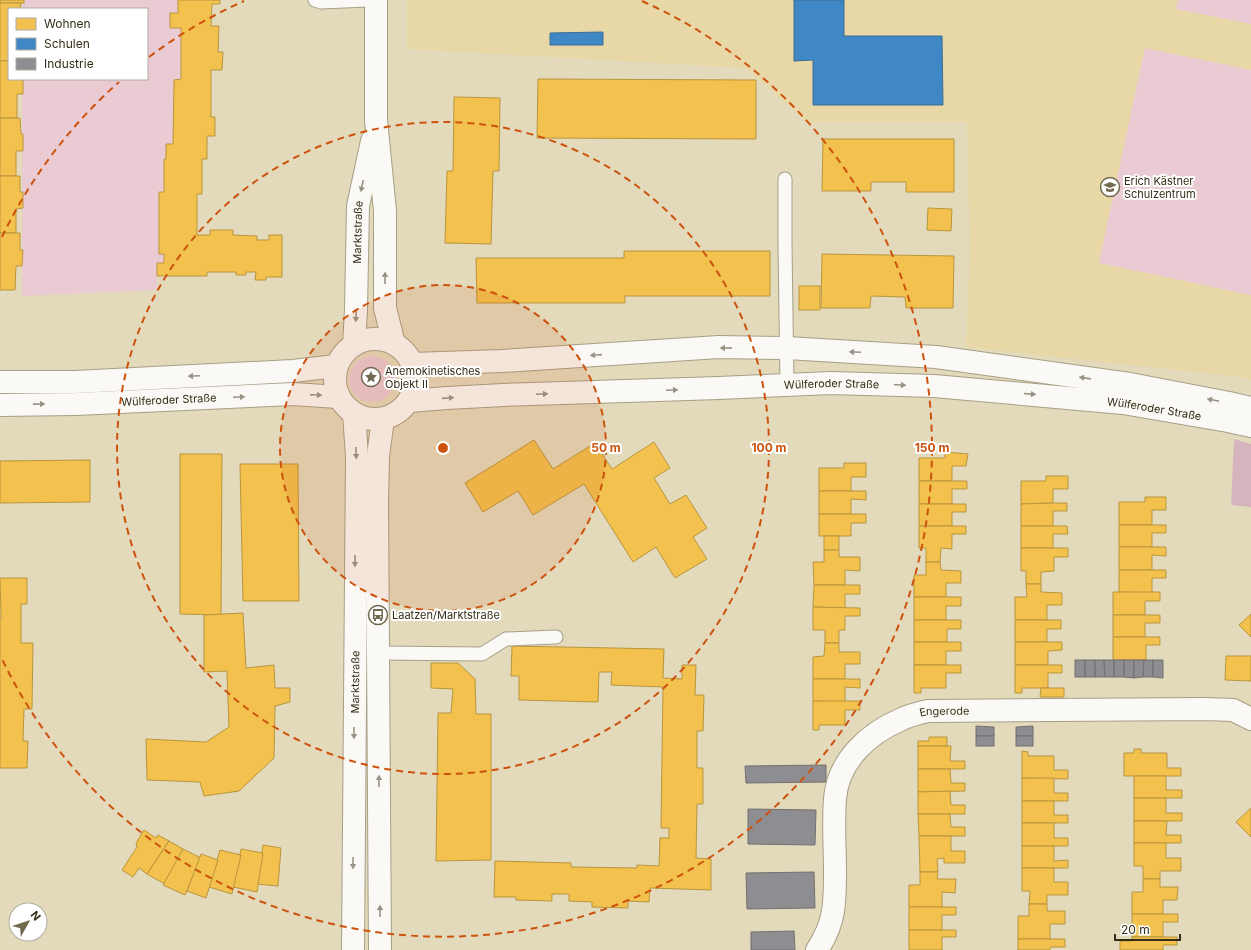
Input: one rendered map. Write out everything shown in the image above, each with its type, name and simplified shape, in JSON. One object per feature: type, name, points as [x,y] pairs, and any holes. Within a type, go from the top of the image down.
[{"type":"street","name":"Marktstraße","points":[[376,0],[376,120],[385,211],[385,308],[394,344]]},
{"type":"street","name":"Marktstraße","points":[[354,345],[358,206],[376,120]]},
{"type":"street","points":[[365,340],[386,340],[394,344],[406,354],[415,373],[415,383],[409,401],[397,414],[383,419],[368,419],[354,414],[338,397],[334,381],[336,366],[342,355],[354,345],[365,340]]},
{"type":"street","name":"Wülferoder Straße","points":[[412,364],[502,361],[719,347],[786,348],[936,357],[1130,384],[1251,408]]},
{"type":"street","points":[[966,389],[968,362]]},
{"type":"street","name":"Wülferoder Straße","points":[[0,382],[91,381],[293,371],[336,366]]},
{"type":"street","name":"Wülferoder Straße","points":[[409,401],[496,395],[831,383],[934,386],[1123,403],[1251,426]]},
{"type":"street","name":"Wülferoder Straße","points":[[0,405],[76,404],[293,394],[338,397]]},
{"type":"street","name":"Marktstraße","points":[[353,950],[357,456],[354,414]]},
{"type":"street","points":[[380,950],[378,456],[383,419]]},
{"type":"street","name":"Engerode","points":[[817,950],[832,921],[835,901],[835,799],[840,778],[849,759],[865,741],[882,728],[903,718],[928,711],[1205,709],[1232,710],[1251,719]]},
{"type":"lane","points":[[315,0],[321,2],[368,0]]},
{"type":"lane","points":[[785,179],[787,385]]},
{"type":"lane","points":[[378,654],[482,654],[506,639],[556,638]]},
{"type":"shaded area","points":[[22,0],[178,0],[178,13],[170,13],[170,27],[181,28],[181,79],[174,80],[173,144],[166,144],[166,159],[164,159],[164,192],[159,193],[159,254],[164,254],[164,263],[157,263],[157,290],[22,296],[22,80],[148,80],[148,8],[22,8]]},
{"type":"shaded area","name":"Erich Kästner Schulzentrum","points":[[407,0],[1251,0],[1251,381],[1241,377],[966,347],[970,253],[967,122],[807,122],[745,68],[407,49]]},
{"type":"shaded area","points":[[1178,0],[1251,0],[1251,24],[1176,9]]},
{"type":"shaded area","points":[[1145,48],[1251,70],[1251,295],[1099,263]]},
{"type":"shaded area","points":[[377,356],[389,362],[394,370],[394,388],[389,396],[381,401],[367,402],[355,396],[350,388],[349,374],[355,362],[363,357]]},
{"type":"shaded area","points":[[1234,439],[1251,444],[1251,507],[1231,505]]},
{"type":"building: Wohnen","points":[[0,0],[24,0],[24,3],[0,3]]},
{"type":"building: Wohnen","points":[[178,0],[220,0],[220,4],[212,4],[211,26],[219,26],[218,52],[223,52],[222,70],[211,70],[211,117],[215,117],[215,136],[207,136],[207,159],[202,159],[202,194],[197,194],[197,235],[210,235],[210,230],[233,230],[233,235],[257,236],[257,240],[269,240],[269,235],[282,235],[282,277],[266,277],[266,280],[255,280],[256,272],[246,272],[246,275],[236,275],[236,272],[207,272],[207,276],[157,276],[157,263],[164,263],[164,254],[159,254],[159,192],[164,192],[164,159],[166,159],[166,144],[173,144],[174,80],[181,79],[181,28],[170,28],[170,13],[178,13]]},
{"type":"building: Wohnen","points":[[0,3],[21,3],[20,8],[8,8],[8,61],[0,61]]},
{"type":"building: Wohnen","points":[[0,61],[8,61],[8,80],[23,80],[23,94],[17,94],[17,118],[0,118]]},
{"type":"building: Wohnen","points":[[538,79],[756,80],[756,139],[537,138]]},
{"type":"building: Wohnen","points":[[454,97],[500,98],[499,171],[493,171],[491,244],[445,243],[447,171],[453,171]]},
{"type":"building: Wohnen","points":[[0,118],[20,118],[21,134],[23,134],[23,151],[16,151],[16,176],[0,176]]},
{"type":"building: Wohnen","points":[[823,139],[954,139],[954,192],[906,192],[906,182],[871,182],[871,191],[822,191]]},
{"type":"building: Wohnen","points":[[0,176],[20,176],[20,192],[23,192],[23,208],[16,209],[16,233],[0,233]]},
{"type":"building: Wohnen","points":[[928,208],[952,209],[951,231],[927,230]]},
{"type":"building: Wohnen","points":[[0,233],[20,233],[20,250],[23,250],[22,266],[16,266],[15,290],[0,290]]},
{"type":"building: Wohnen","points":[[624,251],[770,251],[770,296],[625,296],[625,303],[477,303],[476,258],[624,258]]},
{"type":"building: Wohnen","points":[[822,254],[954,256],[953,308],[906,308],[905,297],[871,296],[870,308],[821,308]]},
{"type":"building: Wohnen","points":[[799,286],[820,286],[820,310],[799,310]]},
{"type":"building: Wohnen","points":[[534,440],[553,469],[595,443],[612,469],[654,442],[670,468],[654,478],[670,504],[686,495],[707,528],[693,537],[707,559],[675,578],[656,547],[633,562],[584,484],[533,515],[518,491],[483,512],[465,483]]},
{"type":"building: Wohnen","points":[[945,452],[968,454],[966,466],[952,466],[952,481],[919,481],[919,458],[945,458]]},
{"type":"building: Wohnen","points":[[180,454],[222,454],[221,615],[180,614]]},
{"type":"building: Wohnen","points":[[90,460],[90,502],[0,503],[0,461]]},
{"type":"building: Wohnen","points":[[844,463],[866,463],[866,477],[851,477],[851,491],[819,491],[819,468],[844,468]]},
{"type":"building: Wohnen","points":[[240,464],[298,464],[299,601],[243,601]]},
{"type":"building: Wohnen","points":[[1046,476],[1068,476],[1068,489],[1053,489],[1053,503],[1021,504],[1021,481],[1046,481]]},
{"type":"building: Wohnen","points":[[919,481],[967,481],[967,489],[952,489],[952,504],[919,504]]},
{"type":"building: Wohnen","points":[[819,491],[866,491],[866,500],[851,499],[851,514],[819,514]]},
{"type":"building: Wohnen","points":[[1145,497],[1166,497],[1166,510],[1152,510],[1152,525],[1119,525],[1119,502],[1145,502]]},
{"type":"building: Wohnen","points":[[1067,503],[1067,511],[1053,511],[1053,526],[1021,526],[1021,504]]},
{"type":"building: Wohnen","points":[[919,504],[966,504],[966,512],[952,512],[952,526],[919,526]]},
{"type":"building: Wohnen","points":[[819,514],[866,514],[866,523],[851,523],[851,536],[819,536]]},
{"type":"building: Wohnen","points":[[1119,525],[1166,525],[1166,533],[1152,533],[1152,547],[1119,547]]},
{"type":"building: Wohnen","points":[[919,526],[966,526],[966,534],[952,534],[952,549],[941,548],[940,562],[926,562],[926,548],[919,548]]},
{"type":"building: Wohnen","points":[[1021,526],[1067,526],[1068,534],[1053,534],[1053,548],[1021,548]]},
{"type":"building: Wohnen","points":[[824,536],[839,536],[839,550],[824,550]]},
{"type":"building: Wohnen","points":[[1119,547],[1166,547],[1166,556],[1152,555],[1152,570],[1119,570]]},
{"type":"building: Wohnen","points":[[1021,548],[1068,548],[1068,557],[1054,557],[1054,571],[1041,572],[1041,584],[1026,584],[1026,571],[1021,571]]},
{"type":"building: Wohnen","points":[[824,550],[839,550],[839,557],[860,557],[860,571],[845,570],[845,585],[814,585],[813,562],[824,562]]},
{"type":"building: Wohnen","points":[[926,562],[940,562],[941,570],[961,571],[961,583],[946,583],[946,597],[914,597],[914,575],[926,575]]},
{"type":"building: Wohnen","points":[[1119,570],[1166,570],[1166,578],[1152,578],[1152,593],[1119,592]]},
{"type":"building: Wohnen","points":[[0,578],[27,578],[27,604],[21,604],[21,643],[33,643],[32,709],[24,709],[23,741],[28,741],[27,768],[0,768]]},
{"type":"building: Wohnen","points":[[1026,584],[1041,584],[1041,592],[1062,593],[1062,605],[1047,605],[1047,620],[1015,620],[1015,597],[1027,597]]},
{"type":"building: Wohnen","points":[[814,585],[860,585],[860,594],[845,594],[845,608],[813,607]]},
{"type":"building: Wohnen","points":[[1113,592],[1160,592],[1160,601],[1145,601],[1145,615],[1113,615]]},
{"type":"building: Wohnen","points":[[914,597],[961,597],[961,606],[946,606],[946,620],[914,620]]},
{"type":"building: Wohnen","points":[[813,607],[860,608],[860,616],[845,616],[845,630],[839,630],[839,643],[825,643],[825,630],[813,630]]},
{"type":"building: Wohnen","points":[[243,613],[246,668],[274,665],[275,688],[290,688],[290,702],[275,706],[274,758],[239,791],[204,796],[200,782],[147,780],[146,739],[206,742],[229,727],[227,671],[204,672],[204,615]]},
{"type":"building: Wohnen","points":[[1251,614],[1251,637],[1239,625]]},
{"type":"building: Wohnen","points":[[1113,615],[1160,615],[1160,623],[1145,623],[1145,637],[1113,637]]},
{"type":"building: Wohnen","points":[[914,620],[961,620],[961,629],[947,629],[947,642],[914,642]]},
{"type":"building: Wohnen","points":[[1015,620],[1061,620],[1061,629],[1047,629],[1047,642],[1015,642]]},
{"type":"building: Wohnen","points":[[1113,637],[1160,637],[1160,645],[1146,645],[1146,660],[1113,660]]},
{"type":"building: Wohnen","points":[[914,642],[961,642],[961,651],[946,651],[946,665],[914,665]]},
{"type":"building: Wohnen","points":[[1015,642],[1062,642],[1062,650],[1048,651],[1048,665],[1015,665]]},
{"type":"building: Wohnen","points":[[825,643],[839,643],[839,652],[860,652],[860,664],[845,664],[845,679],[813,679],[813,657],[824,656]]},
{"type":"building: Wohnen","points":[[512,646],[664,649],[663,678],[682,679],[682,665],[696,665],[695,695],[704,695],[703,731],[697,731],[697,768],[703,768],[703,804],[697,804],[696,858],[711,859],[711,890],[650,888],[649,902],[628,901],[628,908],[592,907],[592,902],[569,901],[569,894],[552,894],[552,901],[516,900],[516,897],[494,897],[495,861],[571,863],[571,867],[637,868],[637,865],[659,866],[660,838],[669,838],[669,828],[661,828],[663,687],[611,685],[612,672],[599,672],[598,702],[519,700],[519,676],[511,676]]},
{"type":"building: Wohnen","points":[[1226,656],[1251,656],[1251,681],[1225,680]]},
{"type":"building: Wohnen","points":[[431,663],[458,663],[475,679],[476,714],[491,714],[491,860],[436,861],[438,713],[451,713],[453,689],[431,688]]},
{"type":"building: Wohnen","points":[[914,665],[961,665],[961,673],[946,673],[946,688],[921,688],[921,693],[914,693]]},
{"type":"building: Wohnen","points":[[1015,665],[1062,665],[1062,673],[1048,673],[1048,688],[1022,688],[1022,693],[1015,693]]},
{"type":"building: Wohnen","points":[[813,679],[860,679],[860,688],[845,687],[845,702],[813,701]]},
{"type":"building: Wohnen","points":[[1041,688],[1064,688],[1064,697],[1040,697]]},
{"type":"building: Wohnen","points":[[813,701],[860,701],[860,710],[845,710],[845,725],[819,725],[819,730],[813,730]]},
{"type":"building: Wohnen","points":[[929,737],[947,737],[947,746],[918,746],[918,741],[929,741]]},
{"type":"building: Wohnen","points":[[918,746],[951,746],[950,761],[965,761],[965,769],[918,769]]},
{"type":"building: Wohnen","points":[[1134,749],[1141,749],[1141,753],[1167,753],[1167,768],[1181,768],[1181,776],[1124,776],[1124,753],[1134,753]]},
{"type":"building: Wohnen","points":[[1022,751],[1028,752],[1028,756],[1054,756],[1054,770],[1068,770],[1068,779],[1022,778]]},
{"type":"building: Wohnen","points":[[918,769],[950,769],[951,783],[965,783],[965,791],[918,792]]},
{"type":"building: Wohnen","points":[[1134,776],[1166,776],[1166,790],[1182,790],[1182,798],[1134,798]]},
{"type":"building: Wohnen","points":[[1022,778],[1054,778],[1054,793],[1068,793],[1068,801],[1022,801]]},
{"type":"building: Wohnen","points":[[950,791],[951,805],[965,805],[965,814],[918,814],[918,792]]},
{"type":"building: Wohnen","points":[[1134,798],[1166,798],[1166,813],[1182,813],[1182,821],[1134,821]]},
{"type":"building: Wohnen","points":[[1022,801],[1054,801],[1054,815],[1068,815],[1068,823],[1022,823]]},
{"type":"building: Wohnen","points":[[1251,808],[1251,837],[1236,822]]},
{"type":"building: Wohnen","points":[[918,814],[950,814],[951,827],[965,827],[965,836],[919,836]]},
{"type":"building: Wohnen","points":[[1134,821],[1167,821],[1166,835],[1181,835],[1181,843],[1134,843]]},
{"type":"building: Wohnen","points":[[1022,823],[1054,823],[1054,838],[1068,838],[1068,846],[1022,846]]},
{"type":"building: Wohnen","points":[[144,830],[156,838],[158,835],[169,841],[147,874],[139,868],[133,877],[122,870],[137,847],[136,843]]},
{"type":"building: Wohnen","points":[[919,836],[951,836],[951,851],[965,851],[965,863],[944,863],[944,858],[937,859],[938,872],[920,872]]},
{"type":"building: Wohnen","points":[[169,841],[183,849],[165,884],[147,874]]},
{"type":"building: Wohnen","points":[[1134,843],[1166,843],[1166,858],[1181,858],[1181,871],[1160,871],[1160,879],[1143,879],[1143,866],[1134,866]]},
{"type":"building: Wohnen","points":[[263,845],[281,848],[278,886],[257,884]]},
{"type":"building: Wohnen","points":[[1022,846],[1054,846],[1054,861],[1068,860],[1068,868],[1022,868]]},
{"type":"building: Wohnen","points":[[183,849],[201,858],[185,895],[163,885]]},
{"type":"building: Wohnen","points":[[241,849],[263,853],[257,892],[233,887]]},
{"type":"building: Wohnen","points":[[220,850],[241,855],[232,894],[209,887]]},
{"type":"building: Wohnen","points":[[201,854],[218,860],[206,898],[187,891]]},
{"type":"building: Wohnen","points":[[1022,868],[1054,868],[1054,882],[1068,882],[1068,895],[1047,895],[1047,904],[1029,904],[1030,891],[1022,891]]},
{"type":"building: Wohnen","points":[[920,872],[938,872],[937,879],[956,879],[955,893],[942,892],[942,907],[909,907],[909,885],[920,885]]},
{"type":"building: Wohnen","points":[[1143,879],[1160,879],[1160,887],[1178,887],[1177,900],[1163,900],[1163,914],[1132,914],[1132,892],[1143,892]]},
{"type":"building: Wohnen","points":[[1029,904],[1047,904],[1047,911],[1065,911],[1065,924],[1050,924],[1050,939],[1018,939],[1018,916],[1029,916]]},
{"type":"building: Wohnen","points":[[909,907],[956,907],[956,915],[942,915],[942,930],[909,930]]},
{"type":"building: Wohnen","points":[[1132,914],[1178,914],[1178,922],[1163,922],[1163,937],[1132,937]]},
{"type":"building: Wohnen","points":[[909,930],[956,930],[956,937],[942,937],[942,950],[909,950]]},
{"type":"building: Wohnen","points":[[1132,937],[1177,937],[1177,945],[1163,945],[1163,950],[1120,950],[1120,941],[1132,941]]},
{"type":"building: Wohnen","points":[[1018,939],[1065,939],[1065,947],[1050,947],[1050,950],[1018,950]]},
{"type":"building: Schulen","points":[[794,0],[844,0],[844,36],[942,36],[943,105],[813,105],[813,60],[794,61]]},
{"type":"building: Schulen","points":[[603,32],[603,45],[550,45],[550,33]]},
{"type":"building: Industrie","points":[[1075,660],[1085,660],[1085,677],[1075,677]]},
{"type":"building: Industrie","points":[[1085,660],[1095,660],[1095,677],[1085,677]]},
{"type":"building: Industrie","points":[[1095,660],[1104,660],[1105,677],[1095,677]]},
{"type":"building: Industrie","points":[[1104,660],[1114,660],[1114,677],[1105,677]]},
{"type":"building: Industrie","points":[[1114,660],[1124,660],[1124,677],[1114,677]]},
{"type":"building: Industrie","points":[[1124,660],[1134,660],[1134,678],[1124,677]]},
{"type":"building: Industrie","points":[[1134,660],[1144,660],[1143,677],[1134,678]]},
{"type":"building: Industrie","points":[[1144,660],[1153,660],[1153,677],[1143,677]]},
{"type":"building: Industrie","points":[[1153,660],[1163,660],[1163,678],[1153,677]]},
{"type":"building: Industrie","points":[[976,726],[994,727],[994,736],[976,736]]},
{"type":"building: Industrie","points":[[1033,726],[1033,736],[1016,736],[1016,727]]},
{"type":"building: Industrie","points":[[976,736],[994,736],[994,746],[976,746]]},
{"type":"building: Industrie","points":[[1016,736],[1033,736],[1033,746],[1016,746]]},
{"type":"building: Industrie","points":[[826,765],[826,782],[746,783],[745,766]]},
{"type":"building: Industrie","points":[[748,809],[816,810],[815,845],[748,844]]},
{"type":"building: Industrie","points":[[814,872],[815,908],[747,909],[746,873]]},
{"type":"building: Industrie","points":[[794,931],[795,950],[751,950],[751,932]]},
{"type":"place","name":"Erich Kästner Schulzentrum","points":[[1110,187]]},
{"type":"place","name":"Anemokinetisches Objekt II","points":[[371,377]]},
{"type":"place","name":"Laatzen/Marktstraße","points":[[378,615]]}]
